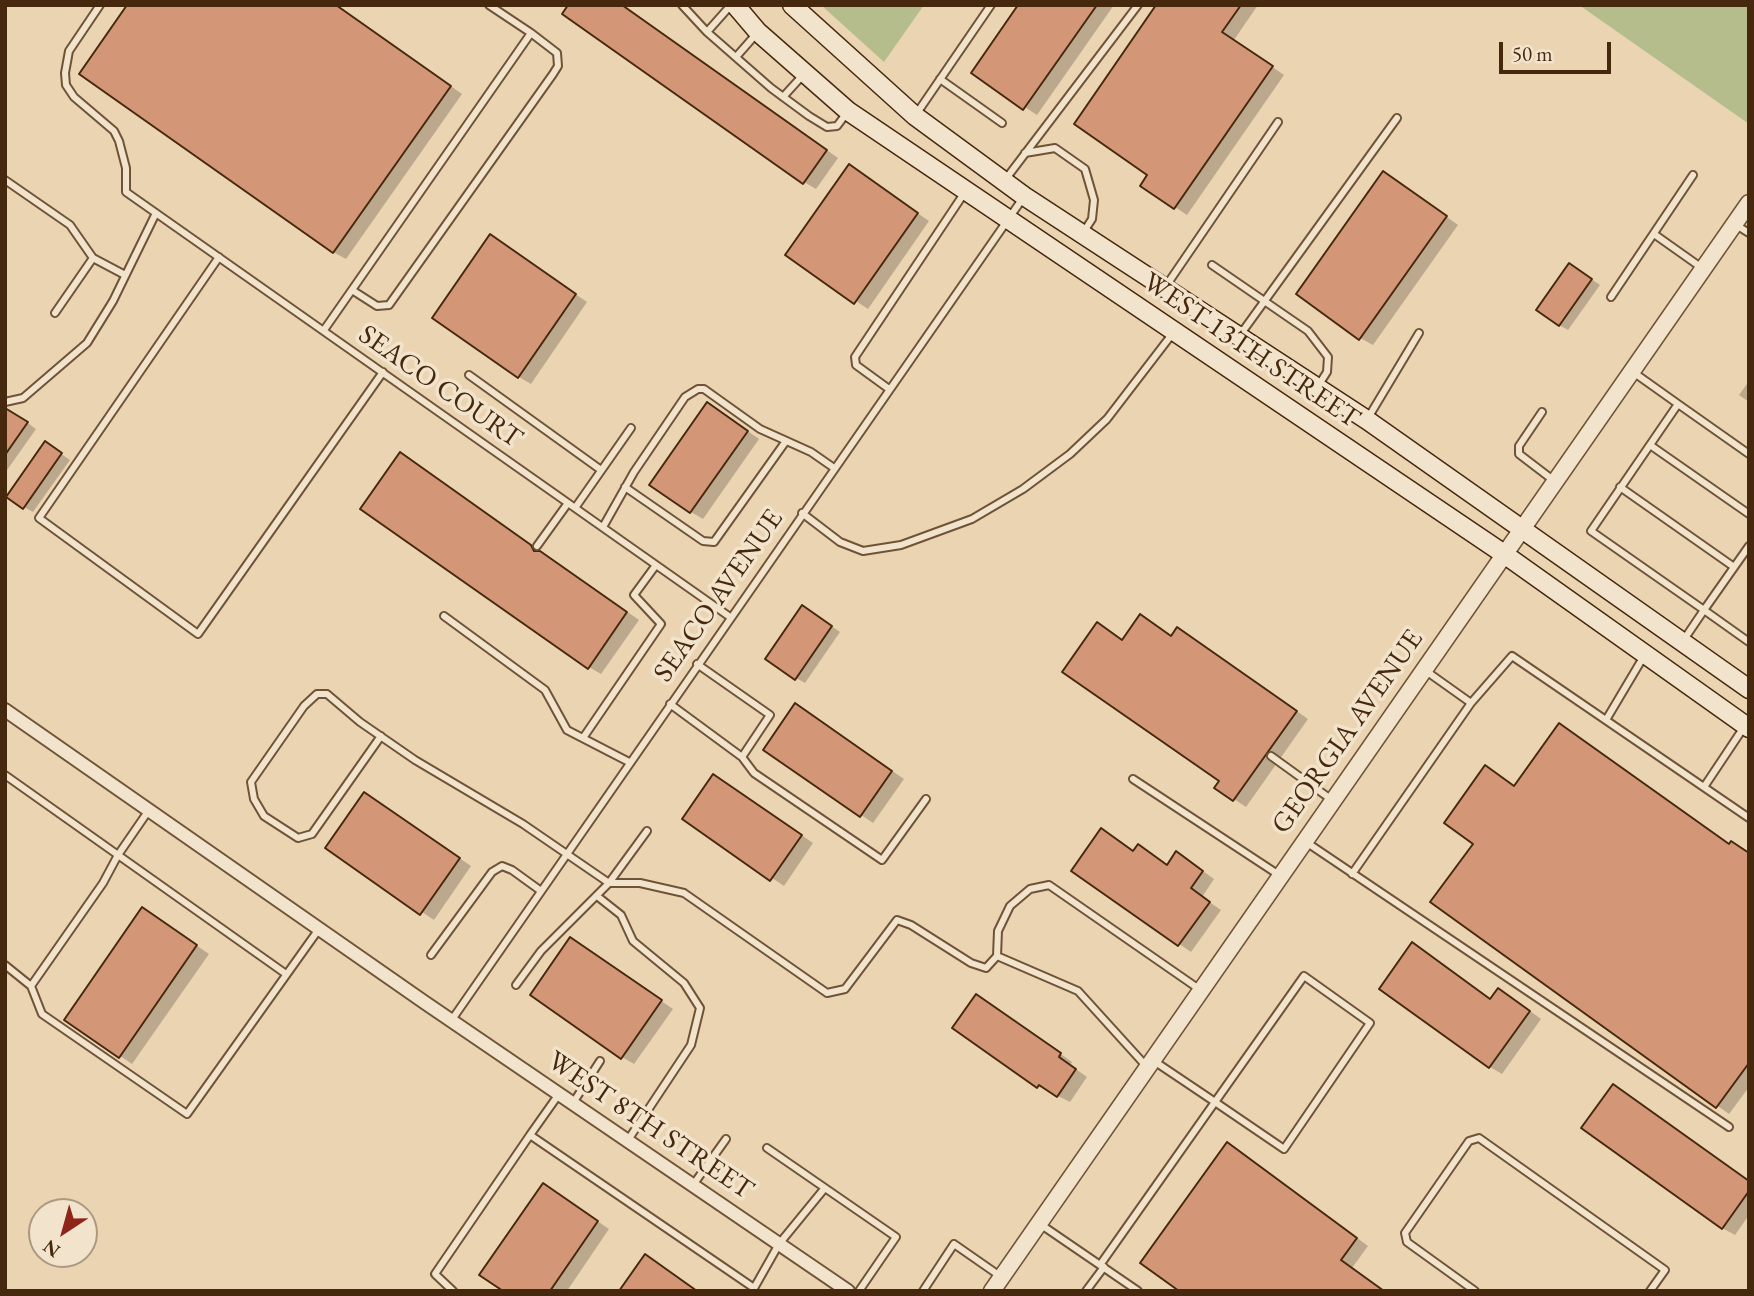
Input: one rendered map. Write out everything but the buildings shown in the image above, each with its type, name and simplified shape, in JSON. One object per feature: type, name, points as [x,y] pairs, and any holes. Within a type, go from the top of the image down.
[{"type":"main road","name":"WEST 13TH STREET","points":[[733,5],[758,32],[848,111],[1504,554],[1747,727]]},
{"type":"main road","name":"WEST 13TH STREET","points":[[792,5],[915,116],[1024,197],[1367,420],[1749,689]]},
{"type":"street","name":"GEORGIA AVENUE","points":[[992,1291],[1749,203]]},
{"type":"street","name":"WEST 8TH STREET","points":[[5,710],[424,1002],[848,1291]]},
{"type":"lane","name":"SEACO COURT","points":[[100,5],[69,51],[66,85],[74,97],[114,131],[126,168],[126,191],[730,617]]},
{"type":"lane","points":[[352,290],[377,306],[389,305],[553,74],[559,59],[557,53],[489,5]]},
{"type":"lane","points":[[682,5],[707,32],[783,97],[827,127],[837,126],[848,111]]},
{"type":"lane","points":[[707,32],[733,5]]},
{"type":"lane","points":[[915,116],[991,5]]},
{"type":"lane","points":[[1004,181],[1138,5]]},
{"type":"lane","points":[[737,57],[758,32]]},
{"type":"lane","points":[[324,330],[531,33]]},
{"type":"lane","points":[[783,97],[804,74]]},
{"type":"lane","points":[[940,79],[1003,123]]},
{"type":"lane","points":[[1239,337],[1397,118]]},
{"type":"lane","points":[[1165,288],[1278,122]]},
{"type":"lane","points":[[1025,153],[1055,148],[1085,169],[1094,200],[1092,219],[1082,234]]},
{"type":"lane","points":[[1611,297],[1693,174]]},
{"type":"lane","points":[[5,180],[70,225],[93,258],[125,275]]},
{"type":"lane","points":[[889,389],[856,365],[855,357],[966,191]]},
{"type":"lane","name":"SEACO AVENUE","points":[[452,1021],[697,664],[1024,197]]},
{"type":"lane","points":[[5,402],[23,398],[87,343],[156,213]]},
{"type":"lane","points":[[1735,224],[1749,233]]},
{"type":"lane","points":[[1654,234],[1703,269]]},
{"type":"lane","points":[[219,257],[39,518],[198,634],[383,372]]},
{"type":"lane","points":[[55,313],[93,258]]},
{"type":"lane","points":[[1212,265],[1308,331],[1328,357],[1327,372],[1317,388]]},
{"type":"lane","points":[[802,513],[840,542],[863,551],[901,545],[972,519],[1023,489],[1070,454],[1107,419],[1174,331]]},
{"type":"lane","points":[[1367,420],[1419,333]]},
{"type":"lane","points":[[1632,371],[1749,454]]},
{"type":"lane","points":[[469,375],[601,470]]},
{"type":"lane","points":[[603,527],[625,487],[685,397],[698,389],[704,389],[760,429],[811,452],[834,468]]},
{"type":"lane","points":[[1678,404],[1591,531],[1749,642]]},
{"type":"lane","points":[[1542,412],[1519,446],[1519,454],[1555,481]]},
{"type":"lane","points":[[575,508],[631,428]]},
{"type":"lane","points":[[625,487],[703,541],[713,542],[786,441]]},
{"type":"lane","points":[[1650,445],[1749,514]]},
{"type":"lane","points":[[1620,487],[1734,567]]},
{"type":"lane","points":[[537,547],[568,503]]},
{"type":"lane","points":[[1682,642],[1749,546]]},
{"type":"lane","points":[[583,738],[661,624],[635,595],[656,565]]},
{"type":"lane","points":[[444,615],[545,690],[562,724],[629,762]]},
{"type":"lane","points":[[1606,720],[1645,654]]},
{"type":"lane","points":[[1352,874],[1471,703],[1512,656],[1749,818]]},
{"type":"lane","points":[[697,664],[770,715],[742,757]]},
{"type":"lane","points":[[1424,670],[1471,703]]},
{"type":"lane","points":[[381,736],[312,834],[298,838],[264,816],[254,799],[251,782],[304,706],[317,695],[327,694],[381,736],[567,853],[609,883],[640,883],[684,894],[827,993],[845,989],[897,920],[911,925],[971,963],[986,968],[997,956],[998,931],[1010,906],[1030,889],[1049,885],[1201,990]]},
{"type":"lane","points":[[670,704],[742,757],[754,773],[882,860],[926,799]]},
{"type":"lane","points":[[1704,788],[1747,727]]},
{"type":"lane","points":[[1271,756],[1332,800]]},
{"type":"lane","points":[[5,775],[286,974]]},
{"type":"lane","points":[[1133,779],[1281,876]]},
{"type":"lane","points":[[31,986],[103,883],[118,855],[149,810]]},
{"type":"lane","points":[[516,985],[541,951],[609,883],[647,831]]},
{"type":"lane","points":[[1304,841],[1729,1127]]},
{"type":"lane","points":[[431,955],[492,872],[502,866],[541,891]]},
{"type":"lane","points":[[597,896],[621,915],[633,940],[691,990],[700,1008],[691,1045],[628,1140]]},
{"type":"lane","points":[[5,965],[31,986],[42,1014],[187,1114],[319,929]]},
{"type":"lane","points":[[997,956],[1078,991],[1150,1063],[1215,1102],[1284,1149],[1370,1023],[1304,976],[1215,1102],[1086,1291]]},
{"type":"lane","points":[[573,1103],[600,1061]]},
{"type":"lane","points":[[453,1291],[435,1274],[559,1094]]},
{"type":"lane","points":[[530,1135],[754,1290],[779,1244],[824,1189]]},
{"type":"lane","points":[[1475,1291],[1407,1242],[1405,1233],[1469,1141],[1479,1138],[1665,1270],[1650,1291]]},
{"type":"lane","points":[[693,1185],[726,1139]]},
{"type":"lane","points":[[767,1148],[896,1237],[859,1291]]},
{"type":"lane","points":[[1039,1223],[1138,1291]]},
{"type":"lane","points":[[923,1291],[954,1244],[1001,1277]]},
{"type":"green space","points":[[821,5],[924,5],[884,62]]},
{"type":"green space","points":[[1579,5],[1749,5],[1749,124]]}]
